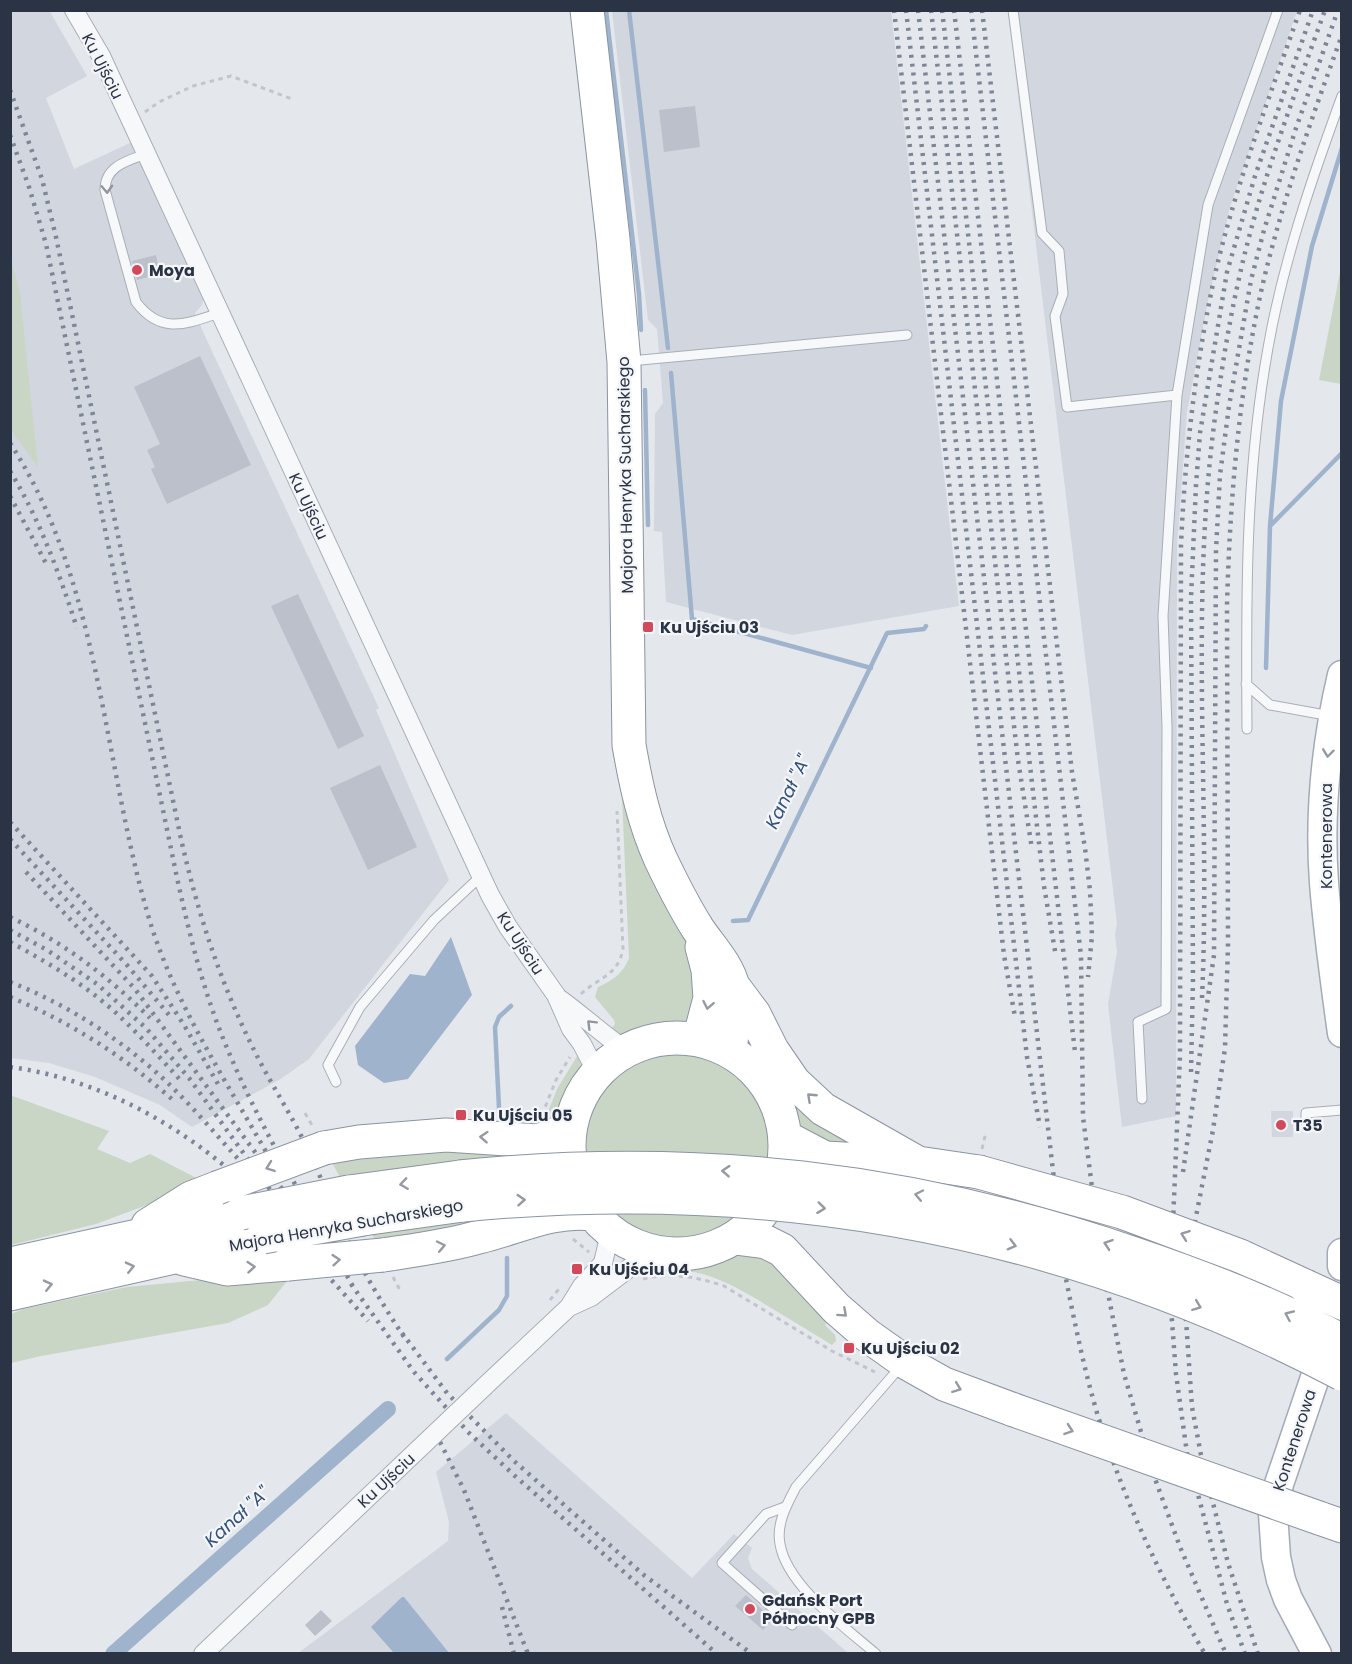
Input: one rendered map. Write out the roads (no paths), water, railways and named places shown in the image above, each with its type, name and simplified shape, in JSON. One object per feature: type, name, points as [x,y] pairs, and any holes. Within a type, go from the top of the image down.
[{"type":"highway","name":"Majora Henryka Sucharskiego","points":[[587,10],[613,239],[624,362],[629,745],[637,790],[661,859],[698,928],[722,962],[733,986],[734,1014],[730,1051]]},
{"type":"highway","name":"Majora Henryka Sucharskiego","points":[[698,928],[708,970],[710,998],[699,1040]]},
{"type":"highway","points":[[733,986],[754,1014],[772,1050],[794,1082],[823,1109],[918,1163]]},
{"type":"highway","points":[[129,1238],[191,1198],[324,1148],[370,1140],[446,1135],[538,1141],[578,1103],[584,1064],[612,1059],[644,1043],[659,1039],[699,1040],[730,1051],[760,1078],[773,1097],[785,1137],[781,1178],[775,1193],[758,1218],[735,1238],[721,1245],[644,1267],[601,1224],[580,1195],[555,1125]]},
{"type":"highway","points":[[785,1137],[825,1158],[918,1163],[980,1161],[1332,1286]]},
{"type":"highway","name":"Majora Henryka Sucharskiego","points":[[462,1191],[522,1170],[574,1168],[693,1168],[774,1174],[902,1191],[986,1209],[1069,1231],[1114,1246],[1238,1292],[1341,1341]]},
{"type":"highway","name":"Majora Henryka Sucharskiego","points":[[12,1287],[129,1238],[241,1213],[356,1206],[462,1191],[575,1197],[683,1197],[787,1204],[872,1215],[1038,1252],[1149,1288],[1276,1341],[1341,1374]]},
{"type":"highway","name":"Majora Henryka Sucharskiego","points":[[12,1287],[174,1257],[263,1237],[356,1206]]},
{"type":"highway","points":[[174,1257],[227,1269],[288,1264],[388,1266],[557,1215],[575,1212],[601,1224]]},
{"type":"highway","points":[[735,1238],[766,1242],[782,1250],[836,1308],[867,1335],[890,1367],[944,1384],[1330,1522]]},
{"type":"main road","name":"Kontenerowa","points":[[1341,675],[1326,771],[1328,841],[1325,894],[1341,1033]]},
{"type":"main road","name":"Kontenerowa","points":[[1317,1653],[1288,1599],[1281,1580],[1275,1547],[1273,1514],[1278,1484],[1336,1314],[1332,1286],[1341,1253]]},
{"type":"street","name":"Ku Ujściu","points":[[74,10],[101,56],[481,876],[508,927],[556,995],[571,1029],[582,1044],[584,1064]]},
{"type":"street","name":"Ku Ujściu","points":[[556,995],[588,1019],[599,1032],[627,1051]]},
{"type":"street","name":"Ku Ujściu","points":[[202,1653],[569,1307],[582,1286],[603,1263],[601,1224]]},
{"type":"street","name":"Ku Ujściu","points":[[569,1307],[644,1267]]},
{"type":"lane","points":[[1013,10],[1042,233],[1059,251],[1063,294],[1054,316],[1067,407],[1177,395]]},
{"type":"lane","points":[[1142,1100],[1138,1023],[1166,1009],[1167,727],[1163,616],[1177,395],[1208,205],[1278,10]]},
{"type":"lane","points":[[1247,729],[1246,587],[1250,490],[1268,348],[1297,227],[1341,96]]},
{"type":"lane","points":[[146,154],[119,164],[112,169],[105,183],[136,302],[146,315],[159,322],[176,325],[219,313]]},
{"type":"lane","points":[[624,362],[907,336]]},
{"type":"lane","points":[[1246,684],[1270,705],[1333,717]]},
{"type":"lane","points":[[336,1082],[328,1065],[360,1007],[434,920],[481,876]]},
{"type":"lane","points":[[1306,1122],[1306,1113],[1341,1110]]},
{"type":"lane","points":[[876,1653],[805,1589],[788,1566],[780,1544],[780,1527],[785,1507],[796,1487],[890,1367]]},
{"type":"lane","points":[[785,1507],[766,1514],[722,1563],[792,1625]]},
{"type":"water","points":[[451,937],[472,995],[408,1079],[384,1083],[358,1065],[355,1046],[410,974],[425,976]]},
{"type":"water","points":[[402,1597],[449,1653],[394,1653],[371,1627]]},
{"type":"waterway","points":[[606,10],[639,294],[641,330]]},
{"type":"waterway","points":[[629,10],[668,348]]},
{"type":"waterway","points":[[1266,668],[1270,526],[1281,401],[1312,246],[1342,148]]},
{"type":"waterway","points":[[671,373],[692,619],[871,668]]},
{"type":"waterway","points":[[645,390],[648,525]]},
{"type":"waterway","points":[[1270,526],[1342,453]]},
{"type":"waterway","name":"Kanał \"A\"","points":[[733,921],[748,920],[887,633],[924,629],[926,626]]},
{"type":"waterway","name":"Kanał \"A\"","points":[[499,1108],[495,1027],[499,1017],[511,1006]]},
{"type":"waterway","name":"Kanał \"A\"","points":[[447,1359],[499,1310],[507,1296],[507,1258]]},
{"type":"waterway","name":"Kanał \"A\"","points":[[113,1654],[388,1409]]},
{"type":"railway","points":[[894,10],[1004,955],[1015,1017]]},
{"type":"railway","points":[[906,10],[1027,1057],[1040,1127]]},
{"type":"railway","points":[[918,10],[1065,1274],[1087,1377],[1115,1466],[1149,1549],[1205,1654]]},
{"type":"railway","points":[[931,10],[1018,760],[1032,849]]},
{"type":"railway","points":[[942,10],[1044,886],[1056,957]]},
{"type":"railway","points":[[954,10],[1075,1052]]},
{"type":"railway","points":[[971,10],[1081,956],[1083,1117],[1101,1258],[1124,1374],[1154,1476],[1180,1547],[1226,1654]]},
{"type":"railway","points":[[982,10],[1072,772],[1090,891],[1092,936],[1088,977]]},
{"type":"railway","points":[[1245,1654],[1227,1604],[1187,1453],[1176,1374],[1170,1295],[1180,1055],[1181,545],[1185,476],[1193,407],[1216,270],[1244,171],[1300,10]]},
{"type":"railway","points":[[1191,1072],[1193,979],[1191,598],[1200,433],[1227,272],[1255,176],[1313,10]]},
{"type":"railway","points":[[1202,998],[1204,924],[1202,626],[1208,477],[1217,403],[1236,290],[1257,207],[1325,10]]},
{"type":"railway","points":[[1183,1172],[1214,955],[1216,550],[1220,475],[1229,406],[1251,280],[1264,230],[1296,128],[1338,10]]},
{"type":"railway","points":[[1258,1654],[1228,1563],[1201,1455],[1192,1407],[1186,1320],[1190,1247],[1213,1130],[1225,1048],[1228,944],[1227,605],[1237,443],[1248,363],[1263,283],[1299,158],[1342,35]]},
{"type":"railway","points":[[10,90],[42,179],[56,237],[181,839],[203,922],[221,975],[243,1028],[302,1138],[360,1265],[406,1340]]},
{"type":"railway","points":[[10,135],[46,244],[176,873],[204,983],[218,1027],[256,1110],[355,1290]]},
{"type":"railway","points":[[10,443],[40,497],[63,553],[81,612],[96,673],[133,856],[159,947],[171,978],[201,1039],[269,1157]]},
{"type":"railway","points":[[10,471],[31,508],[48,547],[77,628]]},
{"type":"railway","points":[[10,496],[48,567]]},
{"type":"railway","points":[[10,822],[152,976],[218,1084]]},
{"type":"railway","points":[[10,839],[127,965],[169,1015]]},
{"type":"railway","points":[[26,872],[135,989],[316,1235]]},
{"type":"railway","points":[[10,917],[67,949],[118,988],[150,1018]]},
{"type":"railway","points":[[10,930],[47,950],[97,984],[146,1028],[189,1078],[311,1246]]},
{"type":"railway","points":[[10,942],[38,957],[91,992],[133,1029],[183,1083]]},
{"type":"railway","points":[[10,982],[69,1010],[123,1046],[179,1094],[239,1160]]},
{"type":"railway","points":[[10,997],[55,1018],[97,1042],[174,1101]]},
{"type":"railway","points":[[10,1067],[41,1072],[100,1091],[157,1119],[209,1153],[267,1207],[368,1321]]},
{"type":"railway","points":[[351,1284],[414,1372],[468,1432],[717,1654]]},
{"type":"railway","points":[[402,1333],[447,1393],[514,1461],[645,1576],[752,1654]]},
{"type":"railway","points":[[436,1434],[464,1490],[528,1654]]},
{"type":"railway","points":[[502,1607],[514,1654]]},
{"type":"place","name":"Moya","points":[[137,270]]},
{"type":"place","name":"Ku Ujściu 03","points":[[648,627]]},
{"type":"place","name":"Ku Ujściu 05","points":[[461,1115]]},
{"type":"place","name":"T35","points":[[1281,1125]]},
{"type":"place","name":"Ku Ujściu 04","points":[[577,1269]]},
{"type":"place","name":"Ku Ujściu 02","points":[[849,1348]]},
{"type":"place","name":"Gdańsk Port Północny GPB","points":[[750,1609]]}]
